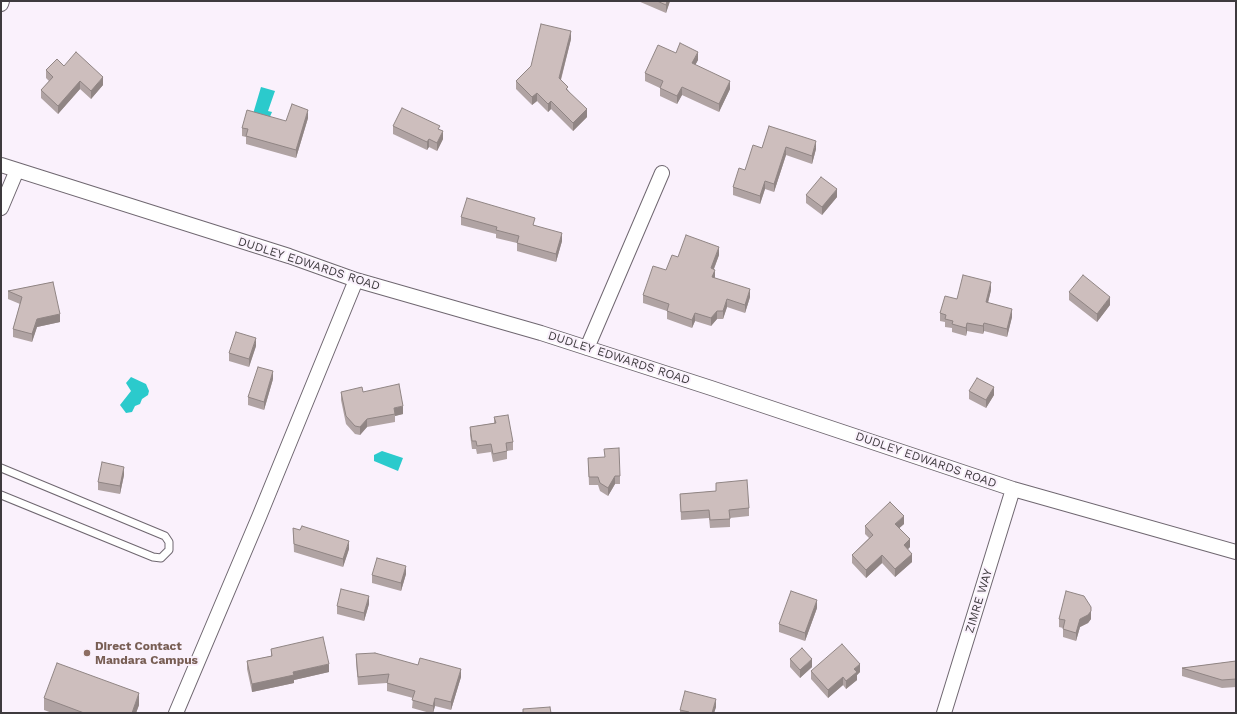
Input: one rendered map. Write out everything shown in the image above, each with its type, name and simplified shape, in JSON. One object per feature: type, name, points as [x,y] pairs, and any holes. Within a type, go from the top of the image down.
[{"type":"street","name":"DUDLEY EDWARDS ROAD","points":[[1,165],[289,256],[356,280],[587,348],[1013,489],[1236,552]]},
{"type":"street","points":[[1,208],[17,170]]},
{"type":"street","points":[[587,348],[662,173]]},
{"type":"street","points":[[176,713],[356,280]]},
{"type":"street","name":"ZIMRE WAY","points":[[944,713],[1013,489]]},
{"type":"lane","points":[[1,468],[165,536],[169,542],[169,550],[161,558],[153,557],[1,496]]},
{"type":"water","points":[[261,87],[275,91],[268,111],[272,112],[269,119],[253,114]]},
{"type":"water","points":[[131,377],[146,384],[149,391],[148,395],[142,399],[140,404],[135,406],[132,412],[126,413],[120,405],[131,391],[126,383]]},
{"type":"water","points":[[382,451],[403,458],[398,471],[374,461],[374,455]]},
{"type":"building","points":[[657,1],[667,1],[666,5]]},
{"type":"building","points":[[541,24],[571,31],[559,78],[568,87],[566,89],[587,109],[573,123],[551,101],[548,104],[537,93],[532,97],[516,81],[531,66]]},
{"type":"building","points":[[680,43],[698,52],[692,63],[730,81],[719,104],[682,87],[677,96],[660,88],[663,81],[645,73],[658,45],[676,53]]},
{"type":"building","points":[[76,52],[103,77],[91,91],[80,81],[58,106],[41,90],[53,77],[46,70],[57,59],[64,66]]},
{"type":"building","points":[[292,104],[308,110],[296,150],[246,136],[248,129],[242,128],[247,110],[286,121]]},
{"type":"building","points":[[402,108],[440,126],[438,129],[443,131],[437,143],[429,139],[427,142],[393,126]]},
{"type":"building","points":[[769,126],[816,141],[812,156],[786,147],[774,184],[765,181],[760,196],[733,187],[739,168],[745,170],[753,145],[762,148]]},
{"type":"building","points":[[821,177],[837,189],[822,207],[806,195]]},
{"type":"building","points":[[467,198],[535,218],[533,225],[562,233],[556,254],[517,243],[519,236],[496,230],[497,227],[461,217]]},
{"type":"building","points":[[686,235],[719,247],[711,268],[715,270],[712,277],[750,289],[745,305],[727,299],[723,311],[717,311],[711,318],[695,313],[692,320],[667,311],[669,304],[643,295],[653,266],[666,270],[672,255],[678,257]]},
{"type":"building","points":[[963,275],[991,282],[986,302],[1012,309],[1007,329],[984,323],[983,326],[967,323],[966,328],[952,324],[953,321],[945,319],[946,315],[940,313],[945,296],[957,299]]},
{"type":"building","points":[[1083,275],[1110,297],[1097,314],[1069,292]]},
{"type":"building","points":[[53,282],[60,314],[37,319],[32,334],[13,329],[22,297],[8,291]]},
{"type":"building","points":[[236,332],[256,338],[249,359],[229,353]]},
{"type":"building","points":[[258,367],[273,371],[264,402],[248,397]]},
{"type":"building","points":[[977,378],[994,387],[986,400],[969,391]]},
{"type":"building","points":[[399,384],[403,406],[394,408],[395,414],[367,419],[360,427],[355,426],[346,416],[341,392],[362,387],[363,392]]},
{"type":"building","points":[[508,415],[513,442],[506,443],[507,451],[493,454],[491,444],[477,446],[476,441],[472,441],[470,427],[496,423],[494,417]]},
{"type":"building","points":[[619,448],[620,476],[615,476],[608,488],[600,483],[598,477],[589,477],[588,458],[605,457],[604,449]]},
{"type":"building","points":[[102,462],[124,467],[120,486],[98,482]]},
{"type":"building","points":[[747,480],[749,508],[729,510],[730,519],[710,520],[709,510],[681,512],[680,494],[716,491],[716,483]]},
{"type":"building","points":[[890,502],[904,516],[895,524],[910,539],[904,545],[912,554],[895,569],[882,555],[866,570],[852,555],[873,535],[865,526]]},
{"type":"building","points":[[302,526],[349,541],[343,559],[294,544],[293,528],[300,530]]},
{"type":"building","points":[[377,558],[406,566],[401,583],[372,575]]},
{"type":"building","points":[[341,589],[369,596],[364,613],[337,606]]},
{"type":"building","points":[[791,591],[817,600],[805,633],[779,624]]},
{"type":"building","points":[[1066,591],[1084,596],[1091,607],[1091,611],[1088,615],[1080,619],[1076,633],[1063,629],[1065,620],[1059,619]]},
{"type":"building","points":[[323,637],[329,664],[293,672],[294,675],[252,684],[247,661],[272,656],[271,649]]},
{"type":"building","points":[[842,644],[860,664],[854,669],[857,672],[846,681],[843,677],[828,690],[811,671]]},
{"type":"building","points":[[802,648],[812,659],[800,670],[790,659]]},
{"type":"building","points":[[375,653],[418,665],[420,658],[461,669],[451,702],[435,698],[433,706],[412,700],[415,691],[387,683],[389,674],[358,677],[356,654]]},
{"type":"building","points":[[1236,661],[1236,679],[1222,680],[1182,668]]},
{"type":"building","points":[[57,663],[139,693],[132,713],[84,713],[44,698]]},
{"type":"building","points":[[685,691],[716,699],[712,713],[688,713],[689,712],[680,710]]},
{"type":"building","points":[[550,707],[551,713],[523,713],[523,709]]},
{"type":"place","name":"Direct Contact Mandara Campus","points":[[87,653]]}]
